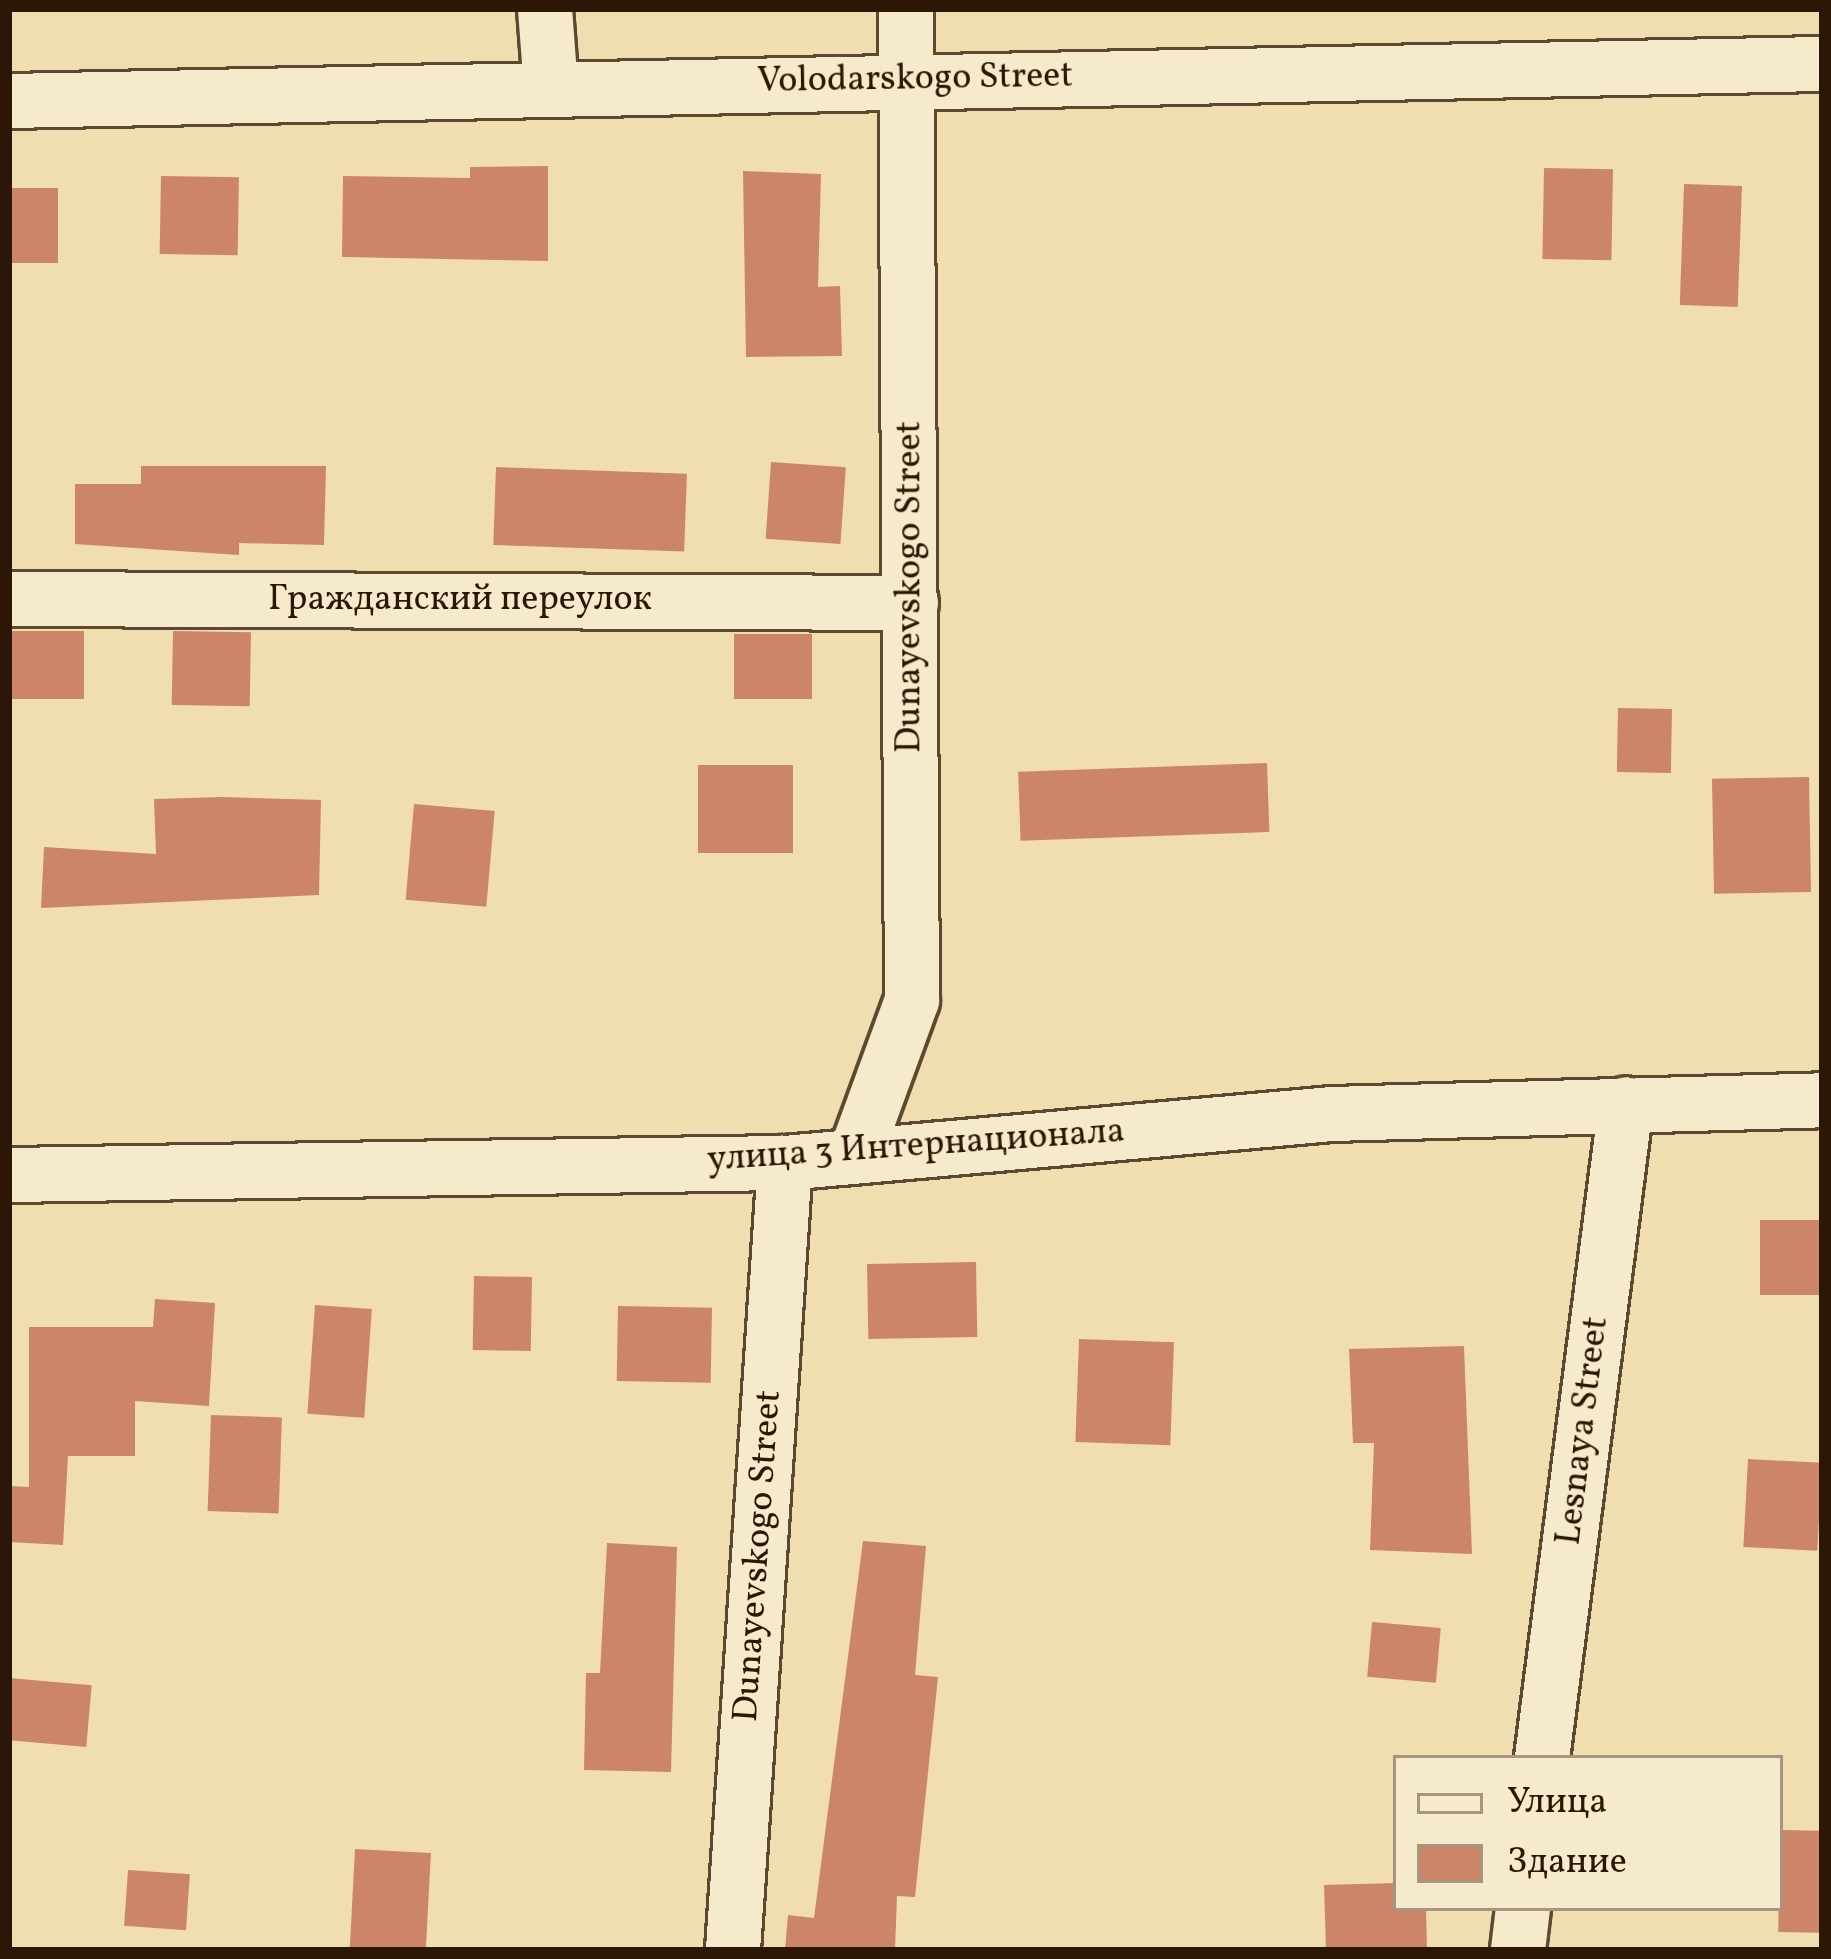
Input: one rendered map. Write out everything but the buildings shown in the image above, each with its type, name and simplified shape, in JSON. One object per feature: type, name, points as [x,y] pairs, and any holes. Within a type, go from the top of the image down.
[{"type":"street","points":[[545,9],[551,89]]},
{"type":"street","name":"Dunayevskogo Street","points":[[855,1156],[912,1000],[906,9]]},
{"type":"street","name":"Volodarskogo Street","points":[[9,101],[1822,64]]},
{"type":"street","name":"Гражданский переулок","points":[[9,599],[911,603]]},
{"type":"street","name":"улица 3 Интернационала","points":[[9,1175],[785,1162],[1332,1114],[1822,1100]]},
{"type":"street","name":"Lesnaya Street","points":[[1542,1755],[1626,1105]]},
{"type":"street","name":"Dunayevskogo Street","points":[[733,1950],[785,1162]]},
{"type":"street","points":[[1518,1950],[1523,1911]]}]
